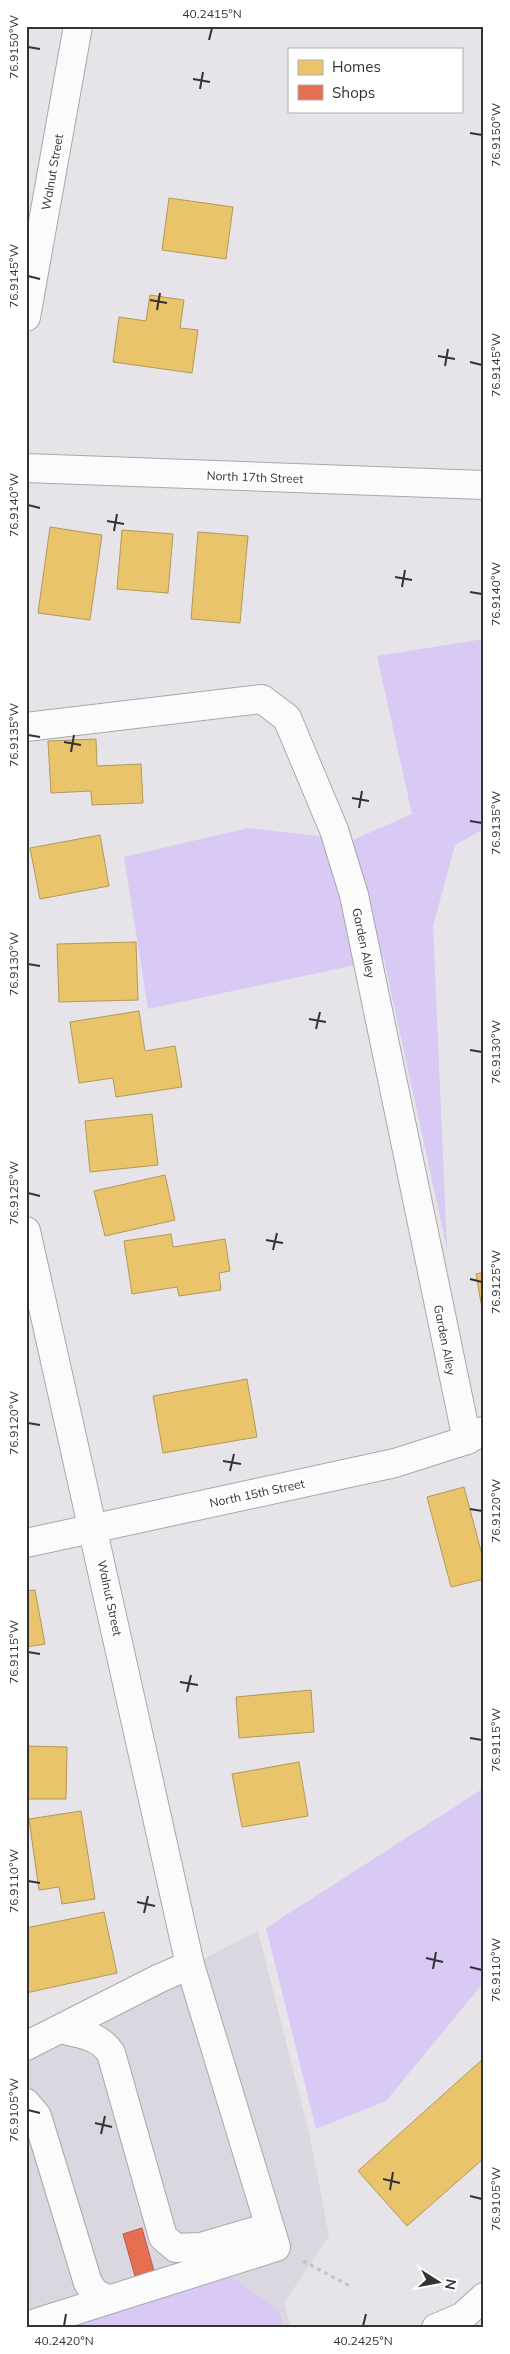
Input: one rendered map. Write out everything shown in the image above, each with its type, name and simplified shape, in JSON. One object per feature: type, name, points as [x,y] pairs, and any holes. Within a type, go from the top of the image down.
[{"type":"street","name":"Walnut Street","points":[[26,317],[78,26]]},
{"type":"street","name":"North 17th Street","points":[[26,468],[484,485]]},
{"type":"street","name":"Garden Alley","points":[[26,727],[262,699],[287,718],[334,830],[354,895],[475,1435]]},
{"type":"street","name":"Walnut Street","points":[[26,1231],[94,1528],[190,1965],[273,2237]]},
{"type":"street","name":"North 15th Street","points":[[26,1544],[395,1463],[475,1435]]},
{"type":"street","points":[[26,2046],[190,1965]]},
{"type":"street","points":[[60,2029],[93,2037],[105,2044],[111,2053],[163,2237],[176,2248],[201,2247],[273,2237]]},
{"type":"street","points":[[26,2103],[37,2116],[88,2283],[95,2293],[107,2299]]},
{"type":"street","points":[[26,2326],[107,2299],[273,2237]]},
{"type":"street","points":[[436,2328],[466,2323],[484,2297]]},
{"type":"path","points":[[273,2237],[350,2286]]},
{"type":"shaded area","points":[[484,639],[484,829],[455,845],[433,926],[447,1249],[384,959],[148,1009],[124,857],[248,828],[353,840],[412,814],[377,656]]},
{"type":"shaded area","points":[[484,1788],[484,1982],[386,2101],[316,2129],[266,1928]]},
{"type":"shaded area","points":[[258,1931],[310,2137],[329,2236],[284,2303],[291,2328],[26,2328],[26,2051]]},
{"type":"shaded area","points":[[232,2277],[280,2312],[284,2328],[35,2328]]},
{"type":"building: Homes","points":[[169,198],[233,207],[226,259],[162,250]]},
{"type":"building: Homes","points":[[150,295],[184,300],[180,328],[198,330],[192,373],[113,362],[119,317],[146,321]]},
{"type":"building: Homes","points":[[50,527],[102,535],[90,620],[38,613]]},
{"type":"building: Homes","points":[[122,530],[173,534],[168,593],[117,589]]},
{"type":"building: Homes","points":[[198,532],[248,536],[240,623],[191,619]]},
{"type":"building: Homes","points":[[96,739],[97,766],[141,764],[143,803],[92,805],[91,791],[51,793],[48,741]]},
{"type":"building: Homes","points":[[100,835],[109,886],[40,899],[30,848]]},
{"type":"building: Homes","points":[[136,942],[138,1000],[59,1002],[57,944]]},
{"type":"building: Homes","points":[[139,1011],[145,1051],[175,1046],[182,1087],[116,1097],[113,1078],[79,1083],[70,1022]]},
{"type":"building: Homes","points":[[152,1114],[158,1165],[90,1172],[85,1121]]},
{"type":"building: Homes","points":[[165,1175],[175,1220],[105,1236],[94,1191]]},
{"type":"building: Homes","points":[[171,1234],[173,1247],[225,1239],[230,1271],[219,1273],[221,1290],[179,1296],[177,1287],[132,1294],[124,1241]]},
{"type":"building: Homes","points":[[484,1272],[484,1320],[476,1274]]},
{"type":"building: Homes","points":[[247,1379],[257,1437],[163,1453],[153,1396]]},
{"type":"building: Homes","points":[[464,1487],[484,1562],[484,1579],[451,1587],[427,1497]]},
{"type":"building: Homes","points":[[35,1590],[45,1644],[26,1647],[26,1591]]},
{"type":"building: Homes","points":[[311,1690],[314,1732],[239,1738],[236,1697]]},
{"type":"building: Homes","points":[[26,1746],[67,1747],[66,1799],[26,1799]]},
{"type":"building: Homes","points":[[299,1762],[308,1816],[242,1827],[232,1774]]},
{"type":"building: Homes","points":[[81,1811],[95,1899],[62,1904],[59,1887],[39,1890],[29,1819]]},
{"type":"building: Homes","points":[[104,1912],[117,1973],[26,1993],[26,1928]]},
{"type":"building: Homes","points":[[484,2058],[484,2158],[407,2226],[358,2171]]},
{"type":"building: Shops","points":[[142,2228],[154,2271],[135,2276],[123,2234]]}]
